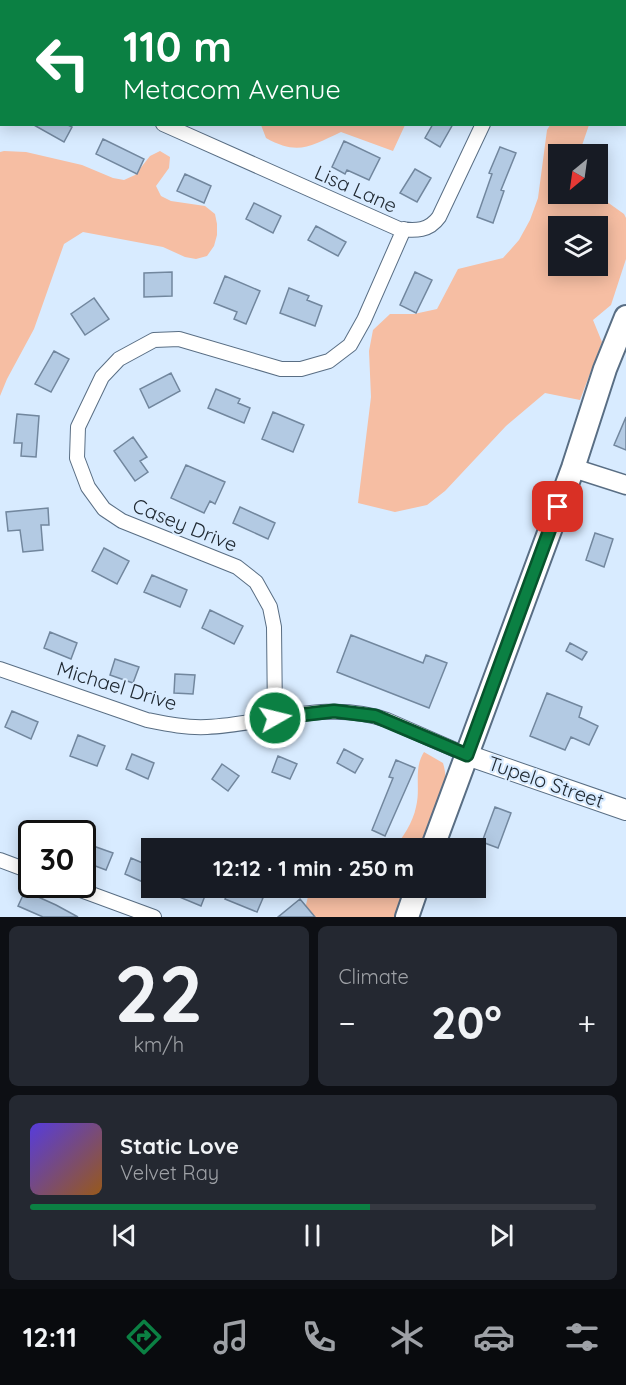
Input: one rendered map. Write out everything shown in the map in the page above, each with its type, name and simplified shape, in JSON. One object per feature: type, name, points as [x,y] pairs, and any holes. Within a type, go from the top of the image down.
[{"type":"main road","points":[[436,838],[573,468],[605,369],[626,316]]},
{"type":"main road","name":"Tupelo Street","points":[[467,755],[626,810]]},
{"type":"main road","points":[[407,917],[414,898]]},
{"type":"street","name":"Lisa Lane","points":[[167,126],[321,195],[404,229],[417,231],[434,224],[482,126]]},
{"type":"street","name":"Casey Drive","points":[[275,718],[274,627],[270,607],[256,582],[237,567],[122,521],[104,509],[88,487],[76,458],[78,427],[102,377],[119,359],[154,340],[179,339],[280,369],[301,369],[329,361],[350,345],[355,337],[404,229]]},
{"type":"street","points":[[573,468],[626,484]]},
{"type":"street","name":"Michael Drive","points":[[0,669],[147,720],[165,724],[207,727],[334,711],[375,716],[467,755]]},
{"type":"street","points":[[0,860],[18,867]]},
{"type":"street","points":[[96,896],[154,917]]},
{"type":"shaded area","points":[[262,126],[405,126],[393,151],[341,132],[313,145],[296,148],[287,147],[266,138]]},
{"type":"shaded area","points":[[549,126],[589,126],[582,144],[548,144],[548,204],[608,203],[626,218],[626,259],[611,305],[593,320],[602,342],[580,400],[545,393],[506,426],[445,491],[427,505],[395,512],[358,503],[371,397],[369,351],[373,330],[390,314],[414,314],[437,309],[458,269],[503,258],[519,240],[538,198]]},
{"type":"shaded area","points":[[160,151],[170,157],[169,168],[156,186],[161,196],[171,201],[205,206],[215,214],[217,235],[214,246],[207,256],[196,259],[185,257],[163,247],[83,232],[64,244],[34,329],[0,396],[0,152],[26,152],[82,165],[113,178],[124,180],[135,175],[150,156]]},
{"type":"shaded area","points":[[424,752],[443,763],[444,796],[430,838],[401,838],[415,813],[421,758]]},
{"type":"shaded area","points":[[308,898],[409,898],[402,917],[309,917],[305,909]]},
{"type":"building","points":[[36,126],[72,127],[64,142]]},
{"type":"building","points":[[432,126],[452,126],[440,147],[425,138]]},
{"type":"building","points":[[103,139],[144,159],[137,174],[96,154]]},
{"type":"building","points":[[344,141],[380,158],[369,180],[347,170],[345,174],[332,167]]},
{"type":"building","points":[[500,147],[516,153],[501,190],[504,191],[493,223],[477,217],[492,174],[489,173]]},
{"type":"building","points":[[415,169],[431,178],[417,202],[400,193]]},
{"type":"building","points":[[185,174],[211,186],[204,203],[177,191]]},
{"type":"building","points":[[254,203],[281,216],[273,233],[246,219]]},
{"type":"building","points":[[316,226],[346,242],[338,256],[308,240]]},
{"type":"building","points":[[172,272],[172,296],[144,297],[144,273]]},
{"type":"building","points":[[415,272],[432,280],[416,313],[400,305]]},
{"type":"building","points":[[225,276],[260,291],[246,324],[234,319],[237,312],[214,303]]},
{"type":"building","points":[[289,288],[309,296],[307,300],[322,306],[315,326],[280,313]]},
{"type":"building","points":[[94,298],[109,319],[85,335],[71,314]]},
{"type":"building","points":[[54,351],[69,359],[51,392],[35,384]]},
{"type":"building","points":[[171,373],[180,391],[149,408],[140,389]]},
{"type":"building","points":[[216,389],[240,399],[238,403],[250,408],[244,423],[208,408]]},
{"type":"building","points":[[273,412],[304,425],[293,452],[262,439]]},
{"type":"building","points":[[17,414],[39,416],[36,457],[21,456],[22,443],[14,443]]},
{"type":"building","points":[[626,417],[626,450],[614,445]]},
{"type":"building","points":[[133,437],[147,457],[140,461],[148,472],[135,481],[114,451]]},
{"type":"building","points":[[186,465],[225,482],[215,504],[210,501],[204,513],[171,498]]},
{"type":"building","points":[[240,507],[275,523],[268,539],[233,523]]},
{"type":"building","points":[[48,508],[49,525],[41,525],[43,550],[23,552],[20,530],[8,531],[6,512]]},
{"type":"building","points":[[595,533],[613,539],[604,567],[586,560]]},
{"type":"building","points":[[104,548],[129,561],[117,584],[92,571]]},
{"type":"building","points":[[152,575],[187,590],[180,607],[144,592]]},
{"type":"building","points":[[210,610],[243,626],[234,644],[202,628]]},
{"type":"building","points":[[50,632],[77,643],[71,659],[44,648]]},
{"type":"building","points":[[351,635],[423,663],[426,655],[447,663],[429,708],[337,672]]},
{"type":"building","points":[[570,643],[587,652],[582,660],[566,651]]},
{"type":"building","points":[[115,659],[139,667],[133,683],[110,675]]},
{"type":"building","points":[[175,674],[195,675],[193,694],[174,693]]},
{"type":"building","points":[[547,693],[582,707],[579,717],[598,726],[589,745],[571,737],[565,750],[530,736]]},
{"type":"building","points":[[12,711],[38,722],[31,739],[5,727]]},
{"type":"building","points":[[78,735],[105,746],[97,766],[70,756]]},
{"type":"building","points":[[344,749],[363,759],[355,773],[337,763]]},
{"type":"building","points":[[132,754],[154,763],[148,779],[126,769]]},
{"type":"building","points":[[278,756],[297,764],[290,779],[272,772]]},
{"type":"building","points":[[396,760],[415,768],[385,836],[372,830],[393,778],[389,777]]},
{"type":"building","points":[[222,764],[239,776],[228,791],[212,779]]},
{"type":"building","points":[[495,807],[511,813],[498,848],[486,844],[486,838],[483,838]]},
{"type":"building","points":[[96,847],[113,853],[106,870],[96,866]]},
{"type":"building","points":[[131,858],[141,862],[141,881],[125,874]]},
{"type":"building","points":[[22,898],[40,898],[78,917],[43,917],[18,906]]},
{"type":"building","points":[[182,898],[204,898],[201,906]]},
{"type":"building","points":[[225,898],[263,898],[257,912]]},
{"type":"building","points":[[300,899],[315,917],[278,917]]},
{"type":"route","points":[[275,718],[334,711],[375,716],[467,755],[558,507]]}]
